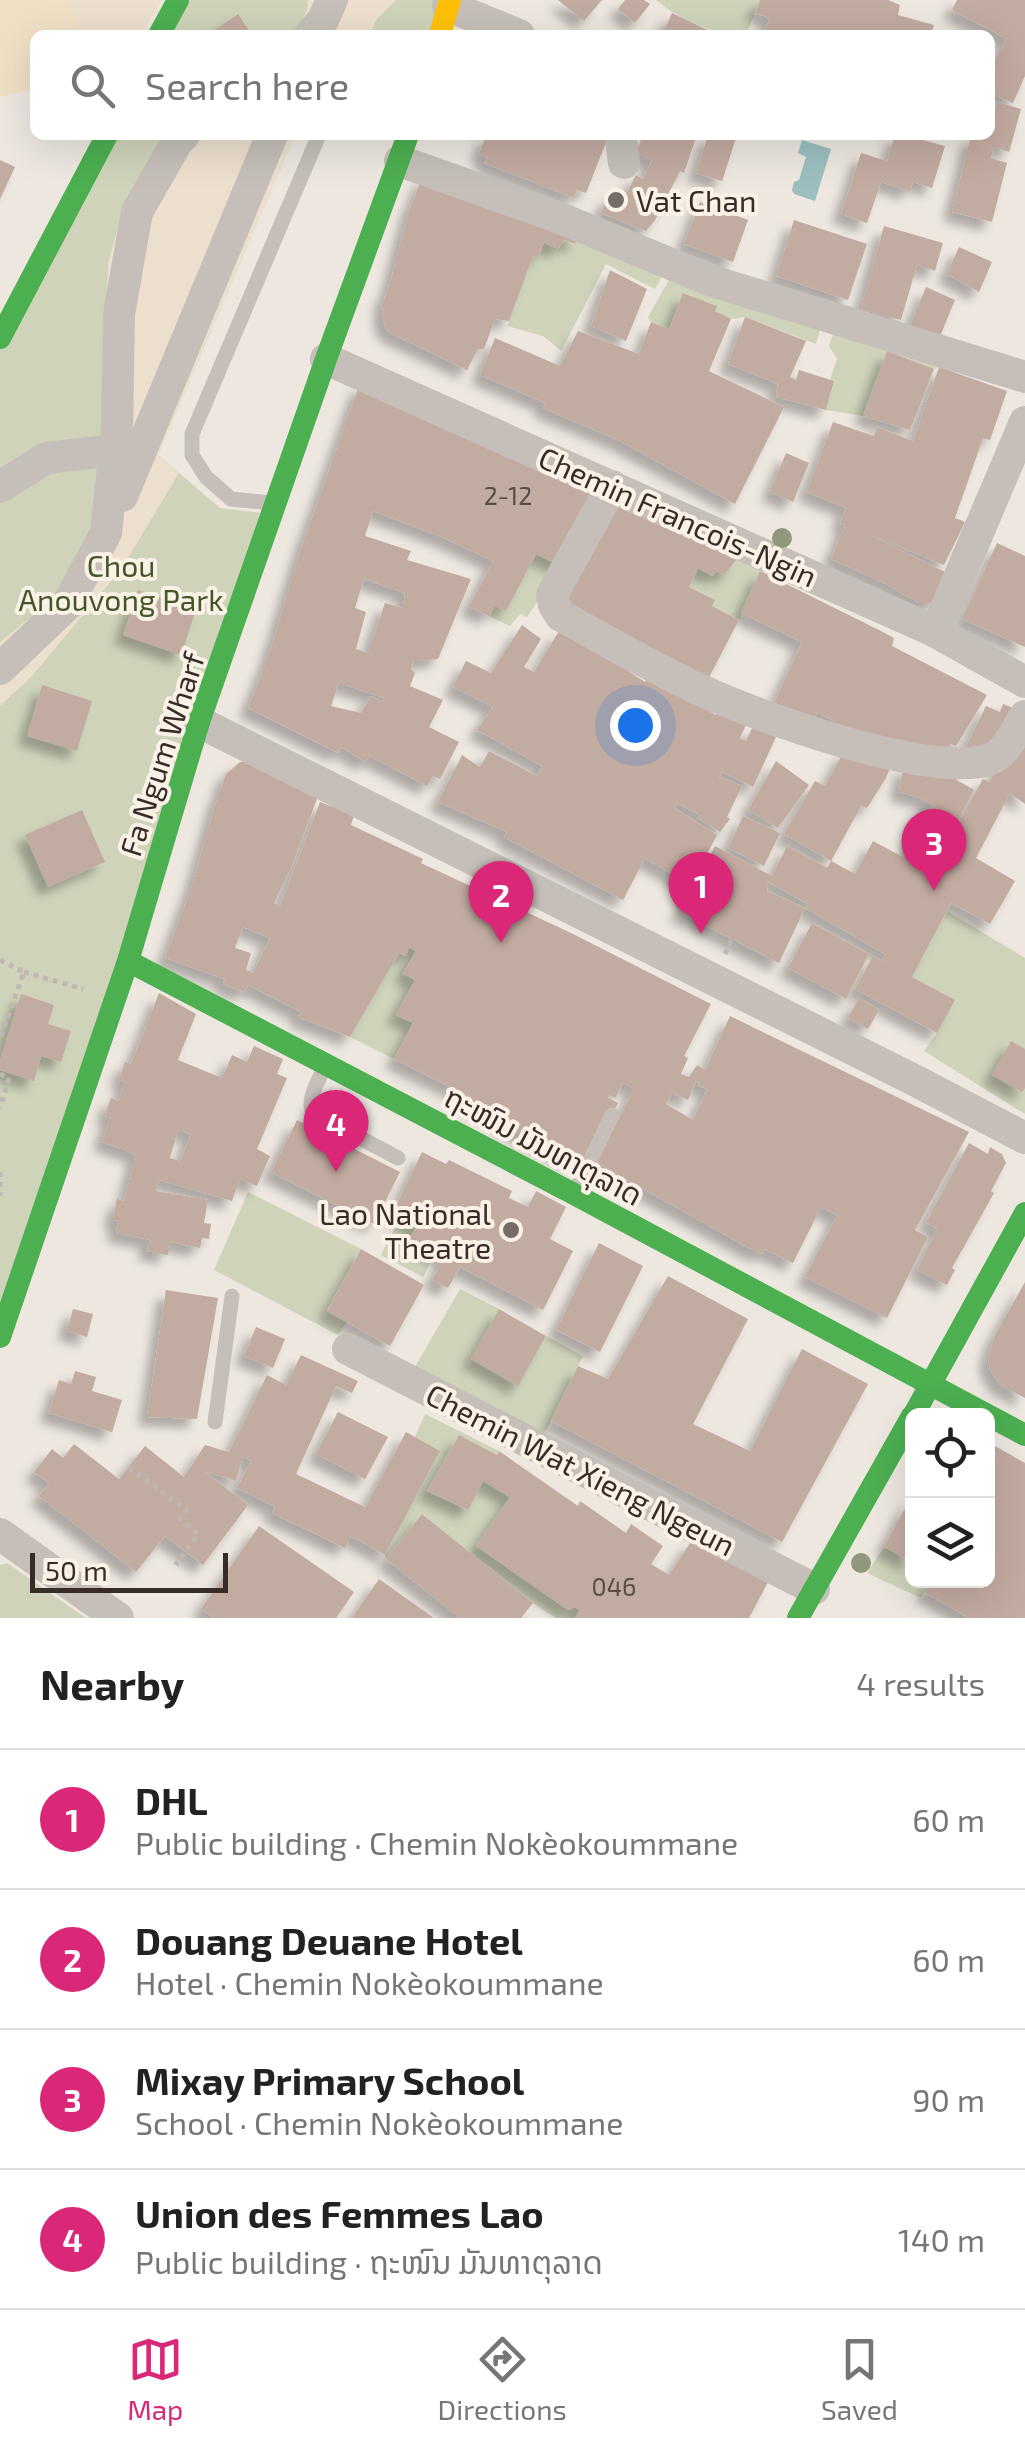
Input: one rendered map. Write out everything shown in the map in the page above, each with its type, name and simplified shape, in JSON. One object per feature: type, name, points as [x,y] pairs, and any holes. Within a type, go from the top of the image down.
[{"type":"main road","points":[[163,30],[178,0]]},
{"type":"main road","points":[[0,338],[104,140]]},
{"type":"main road","name":"Fa Ngum Wharf","points":[[0,1337],[128,961],[199,722],[404,148]]},
{"type":"main road","name":"ຖະໜົນ ມັນທາຕຸລາດ","points":[[128,961],[1025,1435]]},
{"type":"main road","points":[[918,1408],[1025,1213]]},
{"type":"main road","points":[[798,1618],[905,1430]]},
{"type":"street","points":[[446,14],[502,30]]},
{"type":"street","points":[[128,451],[118,314],[137,212],[179,140]]},
{"type":"street","points":[[0,670],[67,604],[106,533],[128,451],[270,140]]},
{"type":"street","points":[[404,148],[712,281],[1025,377]]},
{"type":"street","name":"Chemin Francois-Ngin","points":[[326,359],[936,632],[1025,682]]},
{"type":"street","points":[[936,632],[1025,422]]},
{"type":"street","points":[[0,487],[46,458],[128,451]]},
{"type":"street","points":[[612,486],[552,595],[561,616],[692,686],[735,704],[848,744],[914,760],[962,764],[989,760],[1001,754],[1025,716]]},
{"type":"street","points":[[199,722],[1025,1138]]},
{"type":"street","name":"Chemin Wat Xieng Ngeun","points":[[348,1350],[814,1588]]},
{"type":"street","points":[[0,1534],[118,1618]]},
{"type":"lane","points":[[276,504],[231,499],[206,477],[192,455],[192,434],[317,140]]},
{"type":"lane","points":[[326,1064],[312,1098],[313,1113],[398,1158]]},
{"type":"lane","points":[[574,1194],[612,1115]]},
{"type":"lane","points":[[214,1422],[232,1296]]},
{"type":"path","points":[[0,960],[24,972],[115,998]]},
{"type":"path","points":[[0,1038],[24,972]]},
{"type":"path","points":[[0,1074],[9,1078],[0,1108]]},
{"type":"path","points":[[0,1172],[0,1196]]},
{"type":"path","points":[[128,1468],[186,1510],[180,1519],[198,1534],[176,1565]]},
{"type":"green space","points":[[177,0],[445,0],[436,30],[161,30]]},
{"type":"green space","points":[[656,0],[760,0],[748,30],[715,30],[676,14]]},
{"type":"green space","name":"Chou Anouvong Park","points":[[102,140],[293,140],[158,455],[220,508],[270,514],[0,1337],[0,334]]},
{"type":"green space","points":[[577,233],[666,268],[655,289],[606,264],[561,351],[543,336],[507,326],[533,256],[538,258],[544,243],[558,249],[564,240],[574,244]]},
{"type":"green space","points":[[674,271],[821,326],[816,344],[745,317],[731,319],[715,311],[716,306],[684,293],[669,329],[651,322],[648,317]]},
{"type":"green space","points":[[835,328],[939,367],[934,369],[887,351],[863,416],[826,410],[837,359],[829,346]]},
{"type":"green space","points":[[536,554],[561,566],[527,617],[520,614],[510,626],[489,616],[495,606],[506,610]]},
{"type":"green space","points":[[738,558],[760,571],[739,620],[712,606],[715,600],[689,587],[698,568],[712,576],[716,571],[724,575]]},
{"type":"green space","points":[[947,911],[1025,958],[1025,1114],[924,1051],[954,1000],[912,977]]},
{"type":"green space","points":[[409,947],[416,951],[403,973],[415,980],[396,1015],[413,1023],[394,1059],[350,1037],[399,953],[406,956]]},
{"type":"green space","points":[[248,1192],[361,1249],[327,1310],[347,1322],[338,1335],[214,1270]]},
{"type":"green space","points":[[399,1219],[416,1227],[410,1238],[435,1253],[423,1277],[381,1255]]},
{"type":"green space","points":[[460,1289],[499,1309],[518,1385],[546,1336],[583,1356],[542,1439],[412,1372]]},
{"type":"green space","points":[[425,1414],[499,1451],[497,1455],[459,1435],[427,1491],[467,1510],[485,1477],[510,1497],[568,1610],[575,1607],[580,1611],[575,1618],[556,1618],[533,1603],[422,1514],[386,1559],[440,1451],[415,1437]]},
{"type":"green space","points":[[884,1547],[905,1558],[905,1588],[927,1588],[921,1598],[867,1573]]},
{"type":"green space","points":[[7,1563],[86,1618],[0,1618],[0,1565]]},
{"type":"sand","points":[[0,0],[73,0],[80,30],[30,30],[30,90],[0,97]]},
{"type":"shaded area","points":[[73,0],[161,0],[144,30],[80,30]]},
{"type":"shaded area","points":[[307,0],[396,0],[377,19],[372,30],[299,30]]},
{"type":"shaded area","points":[[166,140],[293,140],[158,455],[179,473],[122,568],[32,676],[0,706],[0,642],[63,591],[89,545],[104,425],[108,263],[124,206]]},
{"type":"water","points":[[802,140],[831,149],[815,201],[792,190],[806,157],[798,153]]},
{"type":"building","points":[[558,0],[602,0],[584,21]]},
{"type":"building","points":[[625,0],[644,0],[650,4],[635,23],[618,9]]},
{"type":"building","points":[[760,0],[888,0],[900,5],[898,15],[934,25],[932,30],[765,30],[770,18],[755,13]]},
{"type":"building","points":[[957,0],[1025,0],[1025,76],[1013,103],[995,95],[995,59],[1007,39],[952,10]]},
{"type":"building","points":[[672,13],[708,30],[664,30]]},
{"type":"building","points":[[238,14],[249,30],[215,30]]},
{"type":"building","points":[[997,102],[1021,109],[1009,152],[994,147],[991,158],[1007,163],[992,222],[952,212],[970,140],[995,140]]},
{"type":"building","points":[[484,140],[607,140],[586,193],[577,190],[574,198],[484,163],[487,157],[479,154]]},
{"type":"building","points":[[641,140],[695,140],[684,173],[680,171],[646,231],[601,213],[609,194],[623,200],[636,175],[643,179],[652,160],[636,153]]},
{"type":"building","points":[[706,140],[735,140],[722,181],[696,173]]},
{"type":"building","points":[[893,140],[923,140],[945,146],[932,188],[913,182],[910,191],[881,182],[867,223],[841,214],[861,153],[887,161]]},
{"type":"building","points":[[0,160],[15,167],[0,199]]},
{"type":"building","points":[[423,176],[578,233],[575,244],[564,240],[558,249],[544,243],[538,258],[533,256],[509,321],[495,319],[484,349],[478,349],[467,370],[390,333],[382,316],[381,307],[409,211]]},
{"type":"building","points":[[700,202],[748,220],[733,262],[684,244]]},
{"type":"building","points":[[794,220],[867,244],[848,300],[776,276]]},
{"type":"building","points":[[884,226],[943,243],[935,271],[917,265],[901,320],[861,309]]},
{"type":"building","points":[[959,247],[992,262],[979,292],[947,274]]},
{"type":"building","points":[[610,270],[647,289],[626,341],[591,326]]},
{"type":"building","points":[[926,287],[955,300],[939,339],[910,326]]},
{"type":"building","points":[[683,293],[717,306],[715,311],[731,319],[709,371],[784,407],[735,504],[620,441],[543,408],[545,403],[480,375],[495,338],[560,366],[578,331],[639,354],[651,322],[669,329]]},
{"type":"building","points":[[745,317],[806,341],[790,377],[796,380],[799,370],[834,381],[826,410],[776,397],[778,384],[728,364]]},
{"type":"building","points":[[887,351],[934,369],[910,430],[863,416]]},
{"type":"building","points":[[939,367],[1007,391],[990,440],[983,438],[955,518],[965,522],[944,565],[868,534],[951,575],[936,603],[919,603],[831,559],[845,525],[840,523],[846,508],[807,492],[833,422],[874,436],[877,427],[913,441]]},
{"type":"building","points":[[360,383],[605,491],[561,566],[536,554],[506,611],[495,606],[489,616],[469,607],[493,561],[373,511],[365,536],[411,551],[407,560],[471,579],[438,659],[414,661],[411,669],[415,673],[410,686],[443,700],[429,727],[459,742],[440,779],[433,776],[427,786],[370,756],[365,762],[341,747],[338,753],[248,708],[268,658],[300,552]],"holes":[[[364,579],[405,593],[403,608],[385,603],[368,653],[356,649],[366,612],[355,608]],[[339,683],[384,698],[382,702],[371,696],[361,713],[331,706]]]},
{"type":"building","points":[[786,453],[809,463],[793,502],[770,492]]},
{"type":"building","points":[[614,502],[738,558],[724,575],[716,571],[713,576],[698,568],[689,587],[715,600],[712,606],[739,620],[706,683],[641,650],[561,595]]},
{"type":"building","points":[[997,543],[1025,556],[1025,647],[962,619]]},
{"type":"building","points":[[760,571],[894,638],[892,646],[987,695],[956,746],[951,744],[945,752],[827,727],[832,720],[817,712],[813,722],[773,705],[802,642],[741,613]]},
{"type":"building","points":[[138,590],[196,610],[181,655],[123,635]]},
{"type":"building","points":[[522,625],[541,639],[524,667],[534,672],[559,631],[645,682],[648,677],[716,715],[718,712],[746,725],[740,738],[746,741],[753,726],[776,737],[753,787],[722,772],[719,777],[742,786],[727,817],[730,819],[720,832],[698,818],[700,815],[676,803],[674,808],[717,835],[697,872],[693,870],[686,882],[645,858],[623,900],[504,837],[507,832],[438,802],[462,755],[480,767],[489,751],[537,776],[542,766],[477,730],[493,707],[453,687],[466,661],[491,673]]},
{"type":"building","points":[[42,685],[92,701],[77,751],[27,736]]},
{"type":"building","points":[[1003,704],[1019,710],[981,756],[964,751],[986,706],[1000,712]]},
{"type":"building","points":[[1025,725],[1025,804],[1010,793],[976,858],[1015,881],[990,924],[951,903],[912,977],[955,1000],[937,1033],[855,989],[873,956],[882,961],[885,954],[805,908],[779,963],[679,912],[715,846],[772,876],[787,846],[827,868],[831,861],[855,874],[873,841],[903,857],[933,805],[899,792],[903,766],[940,770],[974,790],[943,850],[983,779],[989,782]],"holes":[[[768,882],[808,904],[805,908],[767,891]]]},
{"type":"building","points":[[844,751],[895,757],[886,778],[867,808],[861,806],[831,861],[784,834],[815,781],[825,786]]},
{"type":"building","points":[[776,761],[809,785],[778,828],[748,810]]},
{"type":"building","points":[[240,762],[249,762],[320,791],[274,903],[280,906],[320,802],[354,815],[351,825],[423,859],[421,863],[711,1004],[684,1056],[688,1058],[681,1074],[689,1077],[697,1065],[705,1070],[730,1016],[969,1132],[915,1230],[928,1237],[887,1318],[805,1277],[837,1215],[821,1207],[793,1263],[764,1249],[763,1254],[747,1247],[597,1163],[634,1088],[623,1083],[615,1098],[609,1095],[618,1103],[587,1161],[577,1156],[574,1162],[501,1124],[503,1121],[469,1103],[471,1097],[394,1059],[413,1023],[396,1015],[415,980],[403,974],[416,951],[409,947],[406,956],[399,953],[350,1037],[298,1017],[301,1012],[248,985],[244,992],[223,984],[225,979],[165,958],[226,774]],"holes":[[[243,927],[270,938],[253,973],[246,970],[251,953],[235,948]],[[696,1081],[707,1089],[693,1120],[666,1104],[672,1093],[688,1100]]]},
{"type":"building","points":[[82,810],[105,862],[48,887],[25,835]]},
{"type":"building","points":[[743,816],[780,833],[764,866],[728,848]]},
{"type":"building","points":[[812,923],[869,954],[846,999],[788,968]]},
{"type":"building","points":[[159,993],[196,1014],[178,1060],[222,1078],[232,1055],[247,1062],[254,1046],[283,1059],[277,1074],[287,1078],[257,1149],[270,1156],[257,1186],[240,1179],[232,1201],[159,1180],[156,1191],[208,1200],[204,1223],[211,1224],[209,1239],[202,1238],[200,1248],[170,1242],[168,1255],[147,1251],[150,1240],[116,1233],[118,1221],[113,1220],[117,1199],[124,1201],[136,1154],[102,1142],[111,1098],[119,1101],[125,1082],[119,1080],[125,1062],[131,1064]],"holes":[[[178,1130],[191,1134],[180,1161],[170,1158]]]},
{"type":"building","points":[[21,994],[54,1005],[48,1024],[71,1031],[61,1062],[41,1056],[34,1081],[0,1070]]},
{"type":"building","points":[[859,998],[879,1010],[868,1029],[848,1018]]},
{"type":"building","points":[[1011,1041],[1025,1049],[1022,1092],[992,1075]]},
{"type":"building","points":[[297,1120],[400,1172],[374,1224],[271,1172]]},
{"type":"building","points":[[969,1143],[988,1154],[990,1147],[1002,1154],[1006,1163],[947,1285],[917,1270],[937,1229],[926,1222]]},
{"type":"building","points":[[422,1152],[446,1164],[449,1160],[512,1191],[509,1198],[528,1207],[536,1191],[566,1207],[550,1239],[573,1251],[543,1310],[460,1267],[448,1288],[432,1280],[444,1258],[409,1239],[416,1227],[392,1214]]},
{"type":"building","points":[[599,1243],[643,1266],[600,1352],[556,1330]]},
{"type":"building","points":[[361,1249],[424,1285],[390,1346],[327,1311]]},
{"type":"building","points":[[668,1276],[748,1319],[693,1424],[750,1451],[802,1349],[868,1384],[782,1542],[551,1421],[578,1366],[608,1379]]},
{"type":"building","points":[[1025,1282],[1025,1398],[1000,1385],[988,1358],[994,1337]]},
{"type":"building","points":[[166,1290],[218,1298],[197,1419],[147,1417]]},
{"type":"building","points":[[73,1309],[93,1314],[87,1337],[67,1331]]},
{"type":"building","points":[[499,1309],[546,1336],[518,1386],[471,1359]]},
{"type":"building","points":[[256,1327],[285,1339],[273,1368],[244,1356]]},
{"type":"building","points":[[301,1355],[358,1381],[352,1393],[336,1386],[296,1474],[365,1507],[359,1519],[406,1432],[440,1451],[385,1555],[351,1536],[345,1548],[272,1513],[275,1507],[237,1488],[251,1461],[243,1456],[236,1481],[204,1471],[248,1505],[203,1565],[165,1536],[136,1572],[39,1496],[49,1483],[34,1472],[52,1449],[63,1458],[74,1444],[119,1479],[145,1446],[184,1477],[205,1445],[229,1452],[267,1375],[286,1385]]},
{"type":"building","points":[[75,1371],[96,1377],[92,1391],[122,1400],[112,1432],[49,1413],[59,1380],[71,1384]]},
{"type":"building","points":[[338,1412],[388,1437],[365,1479],[316,1454]]},
{"type":"building","points":[[459,1435],[497,1455],[499,1451],[578,1506],[580,1501],[626,1533],[631,1524],[663,1546],[651,1564],[669,1575],[692,1540],[768,1582],[749,1618],[575,1618],[580,1611],[575,1607],[568,1610],[476,1546],[510,1497],[483,1481],[468,1510],[427,1491]]},
{"type":"building","points":[[995,1446],[1025,1463],[1025,1618],[969,1618],[924,1592],[926,1588],[995,1588]]},
{"type":"building","points":[[905,1508],[905,1558],[884,1547]]},
{"type":"building","points":[[422,1514],[533,1603],[521,1618],[460,1618],[386,1559]]},
{"type":"building","points":[[259,1526],[354,1592],[336,1618],[214,1618],[201,1609]]},
{"type":"building","points":[[379,1579],[413,1603],[434,1618],[352,1618]]},
{"type":"traffic: fast","points":[[162,30],[178,0]]},
{"type":"traffic: fast","points":[[0,338],[104,140]]},
{"type":"traffic: fast","points":[[0,1337],[128,961],[199,722],[406,140]]},
{"type":"traffic: fast","points":[[128,961],[1025,1435]]},
{"type":"traffic: fast","points":[[917,1408],[1025,1213]]},
{"type":"traffic: fast","points":[[798,1618],[905,1428]]},
{"type":"traffic: slow","points":[[441,30],[450,0]]},
{"type":"place","name":"Vat Chan","points":[[616,200]]},
{"type":"place","name":"Mixay Primary School","points":[[934,891]]},
{"type":"place","name":"DHL","points":[[701,934]]},
{"type":"place","name":"Douang Deuane Hotel","points":[[501,943]]},
{"type":"place","name":"Union des Femmes Lao","points":[[336,1172]]},
{"type":"place","name":"Lao National Theatre","points":[[511,1230]]}]
